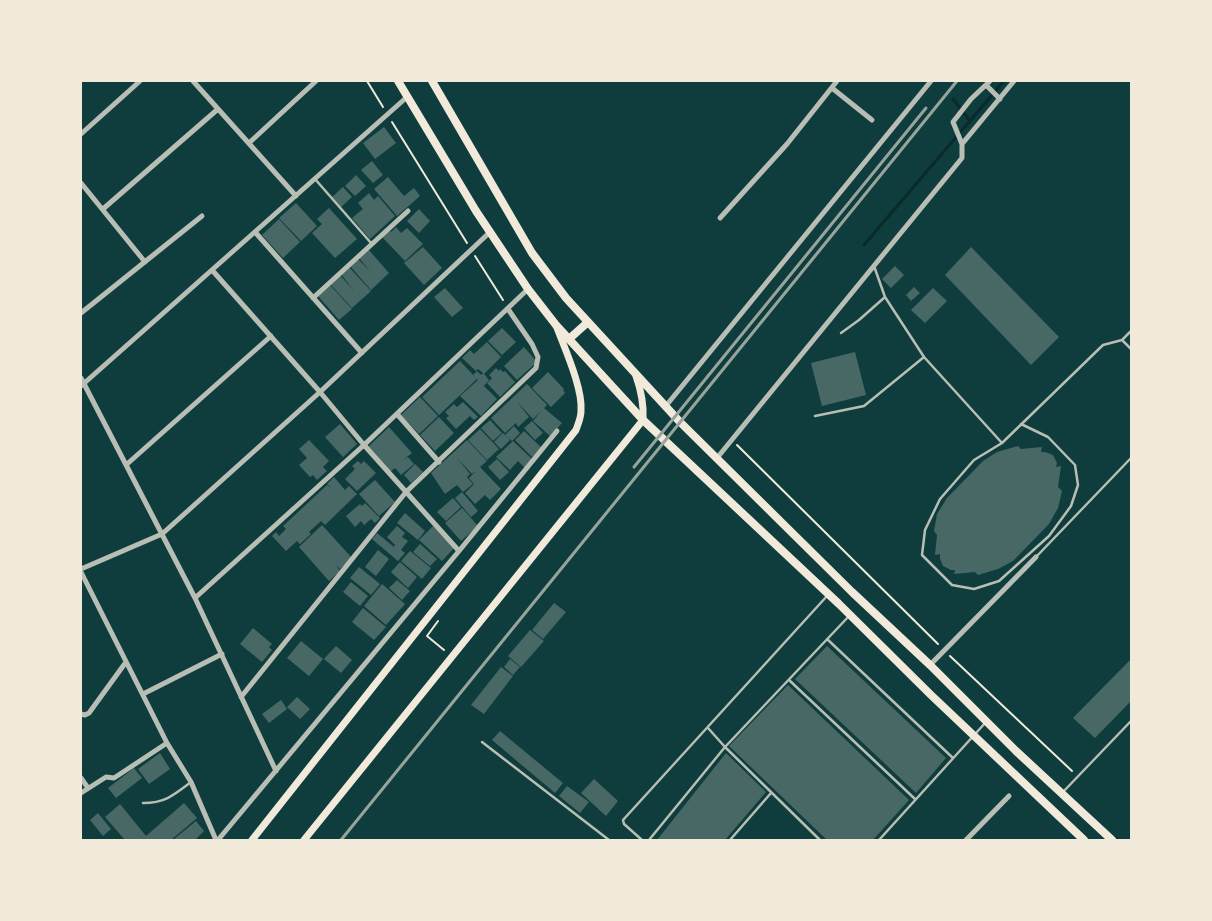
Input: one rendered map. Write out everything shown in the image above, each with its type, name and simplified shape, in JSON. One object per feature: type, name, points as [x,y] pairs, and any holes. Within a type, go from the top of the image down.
[{"type":"main road","points":[[398,81],[490,232],[528,289],[569,339],[643,420],[828,594],[1084,840]]},
{"type":"main road","points":[[432,81],[532,253],[566,298],[665,407],[1016,751],[1112,840]]},
{"type":"main road","points":[[569,339],[588,322]]},
{"type":"main road","points":[[252,840],[576,430],[580,420],[580,397],[556,324]]},
{"type":"main road","points":[[304,840],[643,420],[642,394],[636,376]]},
{"type":"street","points":[[81,134],[140,81]]},
{"type":"street","points":[[202,81],[195,84],[296,196]]},
{"type":"street","points":[[249,143],[316,81]]},
{"type":"street","points":[[720,218],[787,144],[837,81]]},
{"type":"street","points":[[665,407],[931,81]]},
{"type":"street","points":[[962,144],[1014,81]]},
{"type":"street","points":[[717,458],[962,158],[962,144],[953,122],[971,99],[988,84],[999,98]]},
{"type":"street","points":[[832,88],[872,120]]},
{"type":"street","points":[[276,771],[196,598],[82,382],[408,97]]},
{"type":"street","points":[[103,209],[218,109]]},
{"type":"street","points":[[81,183],[145,262]]},
{"type":"street","points":[[313,298],[408,211]]},
{"type":"street","points":[[81,313],[202,216]]},
{"type":"street","points":[[255,232],[362,352]]},
{"type":"street","points":[[490,232],[320,392],[162,534],[81,571],[167,743],[191,782],[217,840],[557,431]]},
{"type":"street","points":[[212,270],[459,551]]},
{"type":"street","points":[[196,598],[364,445],[528,289]]},
{"type":"street","points":[[241,698],[406,492],[536,368],[538,357],[532,344],[508,309]]},
{"type":"street","points":[[126,465],[270,336]]},
{"type":"street","points":[[397,414],[439,462]]},
{"type":"street","points":[[930,665],[1036,557]]},
{"type":"street","points":[[143,694],[222,654]]},
{"type":"street","points":[[81,714],[89,713],[126,662]]},
{"type":"street","points":[[81,793],[106,777],[114,778],[167,743]]},
{"type":"street","points":[[81,778],[88,788]]},
{"type":"street","points":[[966,840],[1009,796]]},
{"type":"lane","points":[[315,179],[372,244]]},
{"type":"lane","points":[[874,266],[885,298],[924,357],[1002,443]]},
{"type":"lane","points":[[841,333],[885,298]]},
{"type":"lane","points":[[1022,424],[1048,438],[1075,465],[1078,485],[1071,506],[1049,536],[999,581],[974,589],[952,585],[922,555],[925,530],[940,499],[974,460],[1002,443],[1103,345],[1122,340],[1131,331]]},
{"type":"lane","points":[[1122,340],[1131,349]]},
{"type":"lane","points":[[815,416],[864,406],[924,357]]},
{"type":"lane","points":[[1036,557],[1131,458]]},
{"type":"lane","points":[[642,840],[624,824],[623,820],[828,594]]},
{"type":"lane","points":[[649,840],[725,747],[850,615]]},
{"type":"lane","points":[[827,639],[953,758]]},
{"type":"lane","points":[[789,680],[915,799]]},
{"type":"lane","points":[[1062,793],[1131,720]]},
{"type":"lane","points":[[878,840],[986,721]]},
{"type":"lane","points":[[708,727],[725,747],[819,839]]},
{"type":"lane","points":[[482,742],[609,840]]},
{"type":"lane","points":[[143,803],[156,803],[165,800],[191,782]]},
{"type":"lane","points":[[730,840],[771,793]]},
{"type":"path","points":[[367,81],[508,309]]},
{"type":"path","points":[[732,440],[944,651],[1077,776]]},
{"type":"path","points":[[427,636],[445,650]]},
{"type":"building","points":[[384,127],[396,143],[375,159],[363,143]]},
{"type":"building","points":[[372,161],[383,175],[373,183],[361,170]]},
{"type":"building","points":[[356,175],[366,186],[355,196],[345,186]]},
{"type":"building","points":[[388,177],[404,196],[414,188],[420,196],[397,216],[374,189]]},
{"type":"building","points":[[343,187],[352,197],[341,207],[332,197]]},
{"type":"building","points":[[369,193],[374,200],[378,196],[395,216],[370,239],[352,218],[363,209],[358,203]]},
{"type":"building","points":[[296,203],[317,226],[301,241],[279,218]]},
{"type":"building","points":[[329,208],[357,239],[335,258],[312,233],[322,224],[317,219]]},
{"type":"building","points":[[419,209],[430,221],[419,233],[407,221]]},
{"type":"building","points":[[279,219],[300,242],[283,258],[262,235]]},
{"type":"building","points":[[396,227],[401,233],[407,228],[423,244],[405,261],[382,237],[389,230],[391,232]]},
{"type":"building","points":[[423,247],[442,268],[424,285],[404,263]]},
{"type":"building","points":[[971,247],[1059,337],[1031,365],[945,275]]},
{"type":"building","points":[[368,249],[389,273],[371,290],[350,266],[358,259],[370,271],[359,258]]},
{"type":"building","points":[[895,266],[904,275],[891,288],[882,279]]},
{"type":"building","points":[[349,267],[371,291],[352,308],[330,284],[340,275],[354,291],[341,274]]},
{"type":"building","points":[[329,284],[352,309],[339,320],[317,295]]},
{"type":"building","points":[[914,287],[920,293],[911,301],[906,295]]},
{"type":"building","points":[[445,288],[463,308],[452,317],[434,297]]},
{"type":"building","points":[[933,288],[947,301],[925,323],[911,310]]},
{"type":"building","points":[[502,328],[516,342],[502,355],[488,341]]},
{"type":"building","points":[[487,342],[501,357],[484,374],[489,380],[484,386],[497,399],[481,416],[460,396],[478,380],[473,375],[477,371],[481,375],[483,373],[478,369],[476,371],[462,358],[470,350],[474,354]]},
{"type":"building","points":[[524,347],[537,362],[517,380],[504,366]]},
{"type":"building","points":[[855,352],[866,395],[822,406],[811,363]]},
{"type":"building","points":[[460,361],[477,379],[439,415],[422,397]]},
{"type":"building","points":[[496,368],[499,371],[500,369],[503,372],[505,371],[515,382],[500,397],[487,383],[492,378],[489,375]]},
{"type":"building","points":[[548,372],[564,389],[565,393],[551,407],[532,388]]},
{"type":"building","points":[[527,384],[547,405],[544,408],[562,423],[550,436],[533,421],[542,410],[533,419],[517,402],[529,417],[518,427],[516,423],[505,433],[491,418]]},
{"type":"building","points":[[420,397],[438,416],[419,434],[401,415]]},
{"type":"building","points":[[463,402],[478,417],[474,420],[470,416],[456,429],[446,418],[449,416],[445,412],[454,404],[457,407]]},
{"type":"building","points":[[439,417],[454,433],[435,451],[420,435]]},
{"type":"building","points":[[490,420],[502,433],[493,441],[481,428]]},
{"type":"building","points":[[532,421],[543,433],[535,440],[524,428]]},
{"type":"building","points":[[340,424],[357,444],[343,457],[325,437]]},
{"type":"building","points":[[514,426],[520,433],[512,441],[505,435]]},
{"type":"building","points":[[389,427],[412,453],[403,460],[408,457],[414,464],[401,475],[395,468],[390,472],[368,447]]},
{"type":"building","points":[[480,429],[499,449],[487,460],[468,440]]},
{"type":"building","points":[[524,431],[542,448],[532,457],[515,440]]},
{"type":"building","points":[[503,433],[510,440],[501,449],[494,442]]},
{"type":"building","points":[[309,440],[329,461],[323,467],[327,471],[317,480],[313,475],[310,477],[299,465],[307,458],[299,449]]},
{"type":"building","points":[[467,440],[487,461],[480,467],[501,489],[490,500],[485,495],[475,504],[465,493],[474,484],[469,478],[476,471],[472,474],[457,458],[470,474],[467,477],[465,475],[473,484],[463,492],[457,485],[445,494],[431,473]]},
{"type":"building","points":[[513,441],[533,460],[525,468],[518,461],[510,470],[496,457]]},
{"type":"building","points":[[1018,446],[1021,449],[1042,447],[1041,452],[1053,455],[1057,463],[1056,467],[1061,466],[1058,487],[1062,491],[1058,508],[1049,524],[1013,561],[998,569],[978,575],[975,572],[954,574],[955,570],[943,566],[940,554],[935,555],[937,535],[934,531],[937,514],[947,498],[983,461],[997,452]]},
{"type":"building","points":[[497,459],[509,472],[500,480],[488,467]]},
{"type":"building","points":[[358,461],[361,464],[364,461],[376,473],[357,491],[345,479],[355,469],[352,466]]},
{"type":"building","points":[[415,464],[423,472],[411,483],[404,475]]},
{"type":"building","points":[[334,477],[345,490],[349,486],[357,494],[325,525],[321,521],[300,544],[297,541],[286,551],[272,536],[276,532],[279,536],[286,529],[283,526],[327,485],[331,488],[327,484]]},
{"type":"building","points":[[375,480],[395,502],[379,516],[359,494]]},
{"type":"building","points":[[462,492],[478,511],[471,517],[455,498]]},
{"type":"building","points":[[453,498],[461,507],[446,521],[437,512]]},
{"type":"building","points":[[365,503],[380,518],[375,523],[371,519],[364,525],[361,521],[355,527],[346,516],[360,504],[362,506]]},
{"type":"building","points":[[462,508],[478,526],[461,541],[445,523]]},
{"type":"building","points":[[405,513],[425,531],[418,540],[397,523]]},
{"type":"building","points":[[322,525],[352,558],[340,569],[336,565],[340,571],[329,581],[299,547]]},
{"type":"building","points":[[397,526],[405,533],[402,537],[408,541],[401,550],[405,553],[398,561],[372,539],[377,533],[394,547],[395,545],[387,537]]},
{"type":"building","points":[[433,526],[455,547],[442,561],[419,540]]},
{"type":"building","points":[[420,544],[437,559],[430,566],[413,552]]},
{"type":"building","points":[[378,550],[389,559],[376,576],[365,567]]},
{"type":"building","points":[[410,551],[431,568],[422,579],[401,561]]},
{"type":"building","points":[[400,562],[417,577],[408,588],[391,572]]},
{"type":"building","points":[[359,567],[380,584],[371,595],[350,578]]},
{"type":"building","points":[[397,580],[410,591],[402,600],[389,588]]},
{"type":"building","points":[[351,582],[368,596],[360,606],[343,592]]},
{"type":"building","points":[[382,584],[405,604],[386,625],[364,606]]},
{"type":"building","points":[[554,603],[566,612],[543,639],[532,630]]},
{"type":"building","points":[[363,608],[386,627],[374,640],[352,622]]},
{"type":"building","points":[[253,628],[272,644],[269,647],[272,650],[262,662],[240,644]]},
{"type":"building","points":[[530,630],[544,641],[521,667],[508,656]]},
{"type":"building","points":[[301,641],[323,659],[309,676],[287,658]]},
{"type":"building","points":[[336,646],[352,660],[341,673],[324,659]]},
{"type":"building","points":[[827,646],[946,758],[916,793],[795,679]]},
{"type":"building","points":[[510,659],[520,667],[513,675],[504,667]]},
{"type":"building","points":[[1131,659],[1131,701],[1095,738],[1073,718]]},
{"type":"building","points":[[501,667],[513,676],[484,714],[471,705]]},
{"type":"building","points":[[788,685],[909,800],[873,840],[827,840],[729,746]]},
{"type":"building","points":[[297,697],[310,709],[300,719],[287,707]]},
{"type":"building","points":[[281,700],[287,709],[269,723],[262,714]]},
{"type":"building","points":[[500,731],[563,783],[555,793],[492,740]]},
{"type":"building","points":[[160,753],[170,769],[149,784],[138,769]]},
{"type":"building","points":[[726,753],[766,792],[725,840],[657,840]]},
{"type":"building","points":[[134,768],[142,778],[116,798],[108,788]]},
{"type":"building","points":[[594,779],[618,801],[606,816],[581,793]]},
{"type":"building","points":[[567,786],[589,802],[580,813],[559,796]]},
{"type":"building","points":[[184,803],[197,818],[171,840],[125,840],[105,817],[120,804],[146,836]]},
{"type":"building","points":[[98,813],[111,829],[103,836],[90,820]]},
{"type":"building","points":[[196,821],[204,831],[195,840],[173,840]]},
{"type":"waterway","points":[[864,245],[1004,81]]},
{"type":"waterway","points":[[953,99],[970,121]]},
{"type":"railway","points":[[341,840],[957,81]]},
{"type":"railway","points":[[634,467],[926,108]]}]
